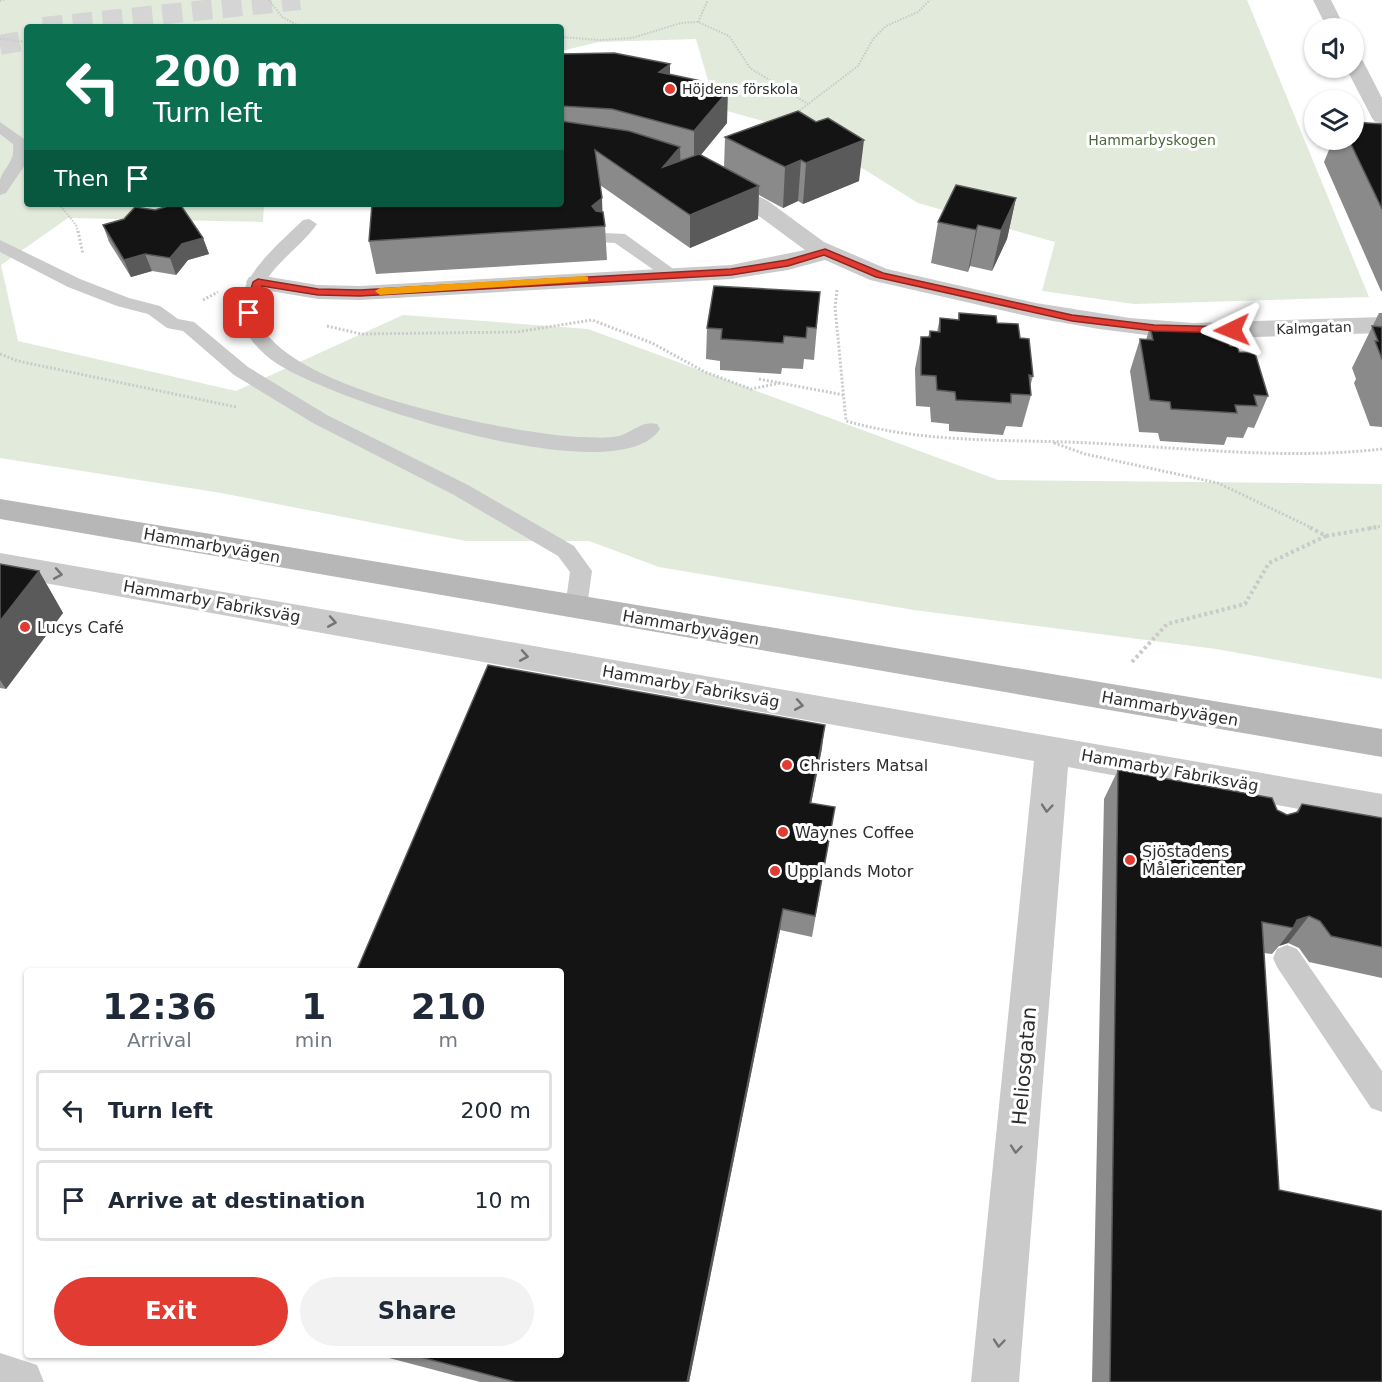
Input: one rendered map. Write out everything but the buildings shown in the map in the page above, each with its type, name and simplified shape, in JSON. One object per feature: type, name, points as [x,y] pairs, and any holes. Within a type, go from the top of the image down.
[{"type":"main road","name":"Hammarbyvägen","points":[[0,509],[1382,743]]},
{"type":"street","points":[[1322,0],[1331,18]]},
{"type":"street","points":[[1362,78],[1382,118]]},
{"type":"street","name":"Kalmgatan","points":[[696,173],[760,206],[816,254],[879,275],[1072,318],[1131,327],[1198,331],[1382,326]]},
{"type":"street","points":[[258,282],[318,292],[360,293],[670,273],[731,272],[788,263],[816,254]]},
{"type":"street","name":"Hammarby Fabriksväg","points":[[0,564],[1052,750],[1265,797],[1382,809]]},
{"type":"street","name":"Heliosgatan","points":[[995,1382],[1052,750]]},
{"type":"street","points":[[0,1377],[20,1382]]},
{"type":"lane","points":[[0,128],[20,142],[23,154],[16,170],[0,190]]},
{"type":"lane","points":[[309,224],[278,256],[258,282],[249,314],[260,340],[294,366],[350,393],[448,423],[508,436],[618,443],[650,429]]},
{"type":"lane","points":[[604,238],[619,238],[670,273]]},
{"type":"lane","points":[[0,245],[82,287],[123,302],[154,310],[173,324],[188,326],[241,372],[320,419],[461,490],[566,551],[581,571],[576,607]]},
{"type":"lane","points":[[1287,958],[1382,1097]]},
{"type":"path","points":[[269,0],[274,11],[284,21],[292,24]]},
{"type":"path","points":[[698,22],[708,0]]},
{"type":"path","points":[[788,120],[858,66],[873,39],[886,26],[918,12],[930,0]]},
{"type":"path","points":[[564,38],[600,40],[632,38],[681,23],[698,22],[729,36],[750,68],[808,104]]},
{"type":"path","points":[[0,39],[24,42]]},
{"type":"path","points":[[61,207],[76,225],[85,263],[82,287]]},
{"type":"path","points":[[816,254],[838,277],[835,307],[846,421],[875,431],[926,438],[1051,441],[1293,457],[1382,449]]},
{"type":"path","points":[[173,324],[187,308],[235,284],[258,282]]},
{"type":"path","points":[[318,323],[361,334],[516,333],[592,321],[652,343],[705,372],[751,389],[780,383]]},
{"type":"path","points":[[0,354],[18,361],[237,407]]},
{"type":"path","points":[[759,379],[844,395]]},
{"type":"path","points":[[1051,441],[1085,454],[1218,483],[1282,512],[1326,536]]},
{"type":"path","points":[[1131,662],[1167,624],[1245,604],[1269,562],[1326,536],[1382,526]]},
{"type":"green space","name":"Hammarbyskogen","points":[[0,0],[1247,0],[1304,139],[1304,150],[1309,150],[1369,297],[1134,304],[1042,291],[1055,242],[918,203],[806,133],[720,109],[712,94],[696,39],[599,42],[564,50],[564,24],[24,24],[24,207],[264,207],[263,222],[68,218],[1,265],[18,341],[236,391],[403,315],[588,329],[998,480],[1382,484],[1382,679],[1216,649],[914,610],[659,567],[589,541],[466,541],[221,493],[0,458]]},
{"type":"tunnel","points":[[72,24],[300,0]]},
{"type":"tunnel","points":[[0,45],[24,41]]},
{"type":"slow traffic","points":[[380,291],[584,279]]},
{"type":"place","name":"Höjdens förskola","points":[[670,89]]},
{"type":"place","name":"Lucys Café","points":[[25,627]]},
{"type":"place","name":"Christers Matsal","points":[[787,765]]},
{"type":"place","name":"Waynes Coffee","points":[[783,832]]},
{"type":"place","name":"Sjöstadens Målericenter","points":[[1130,860]]},
{"type":"place","name":"Upplands Motor","points":[[775,871]]},
{"type":"route","points":[[249,313],[258,282],[318,292],[360,293],[670,273],[731,272],[788,263],[825,252],[879,275],[1072,318],[1131,327],[1198,331],[1232,330]]}]
